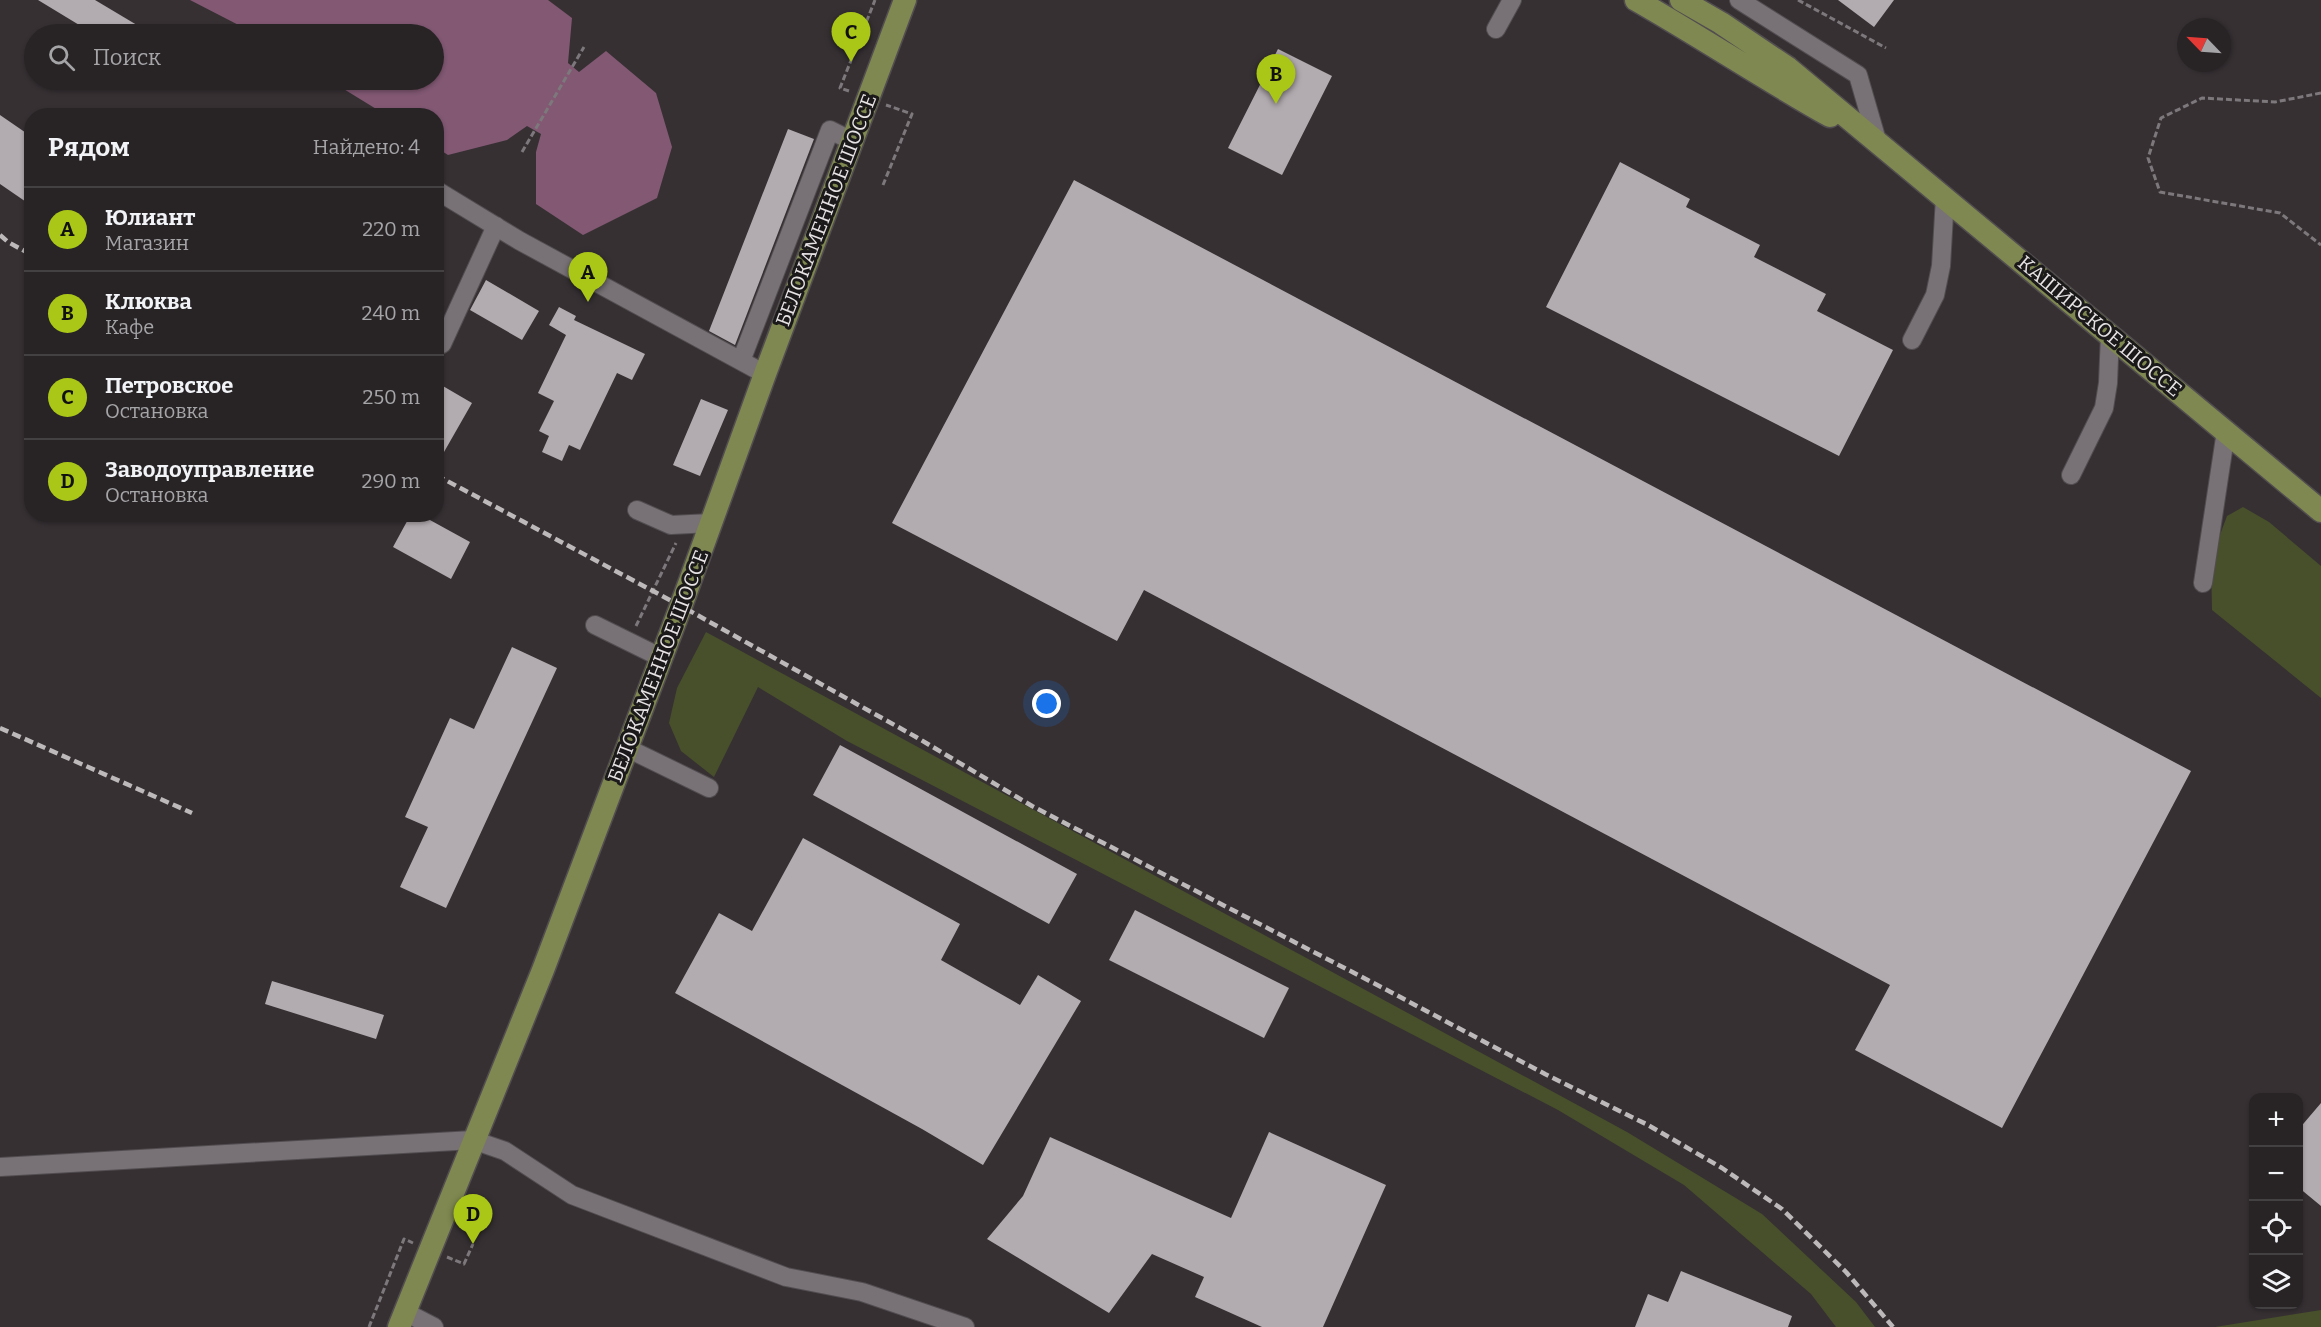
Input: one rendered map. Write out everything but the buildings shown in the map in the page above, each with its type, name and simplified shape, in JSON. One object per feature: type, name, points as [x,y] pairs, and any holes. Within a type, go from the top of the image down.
[{"type":"main road","name":"БЕЛОКАМЕННОЕ ШОССЕ","points":[[402,1320],[543,970],[662,658],[905,0]]},
{"type":"main road","name":"КАШИРСКОЕ ШОССЕ","points":[[1636,0],[1714,32],[1788,68],[2321,510]]},
{"type":"main road","name":"КАШИРСКОЕ ШОССЕ","points":[[1681,0],[1714,32]]},
{"type":"lane","points":[[1496,29],[1512,0]]},
{"type":"lane","points":[[1714,32],[1734,0]]},
{"type":"lane","points":[[1739,0],[1858,75],[1878,144]]},
{"type":"lane","points":[[741,361],[830,130],[852,141]]},
{"type":"lane","points":[[444,195],[496,226],[765,374]]},
{"type":"lane","points":[[1912,340],[1935,295],[1941,266],[1945,197]]},
{"type":"lane","points":[[444,340],[496,226]]},
{"type":"lane","points":[[2072,475],[2104,408],[2108,384],[2110,334]]},
{"type":"lane","points":[[2203,583],[2226,431]]},
{"type":"lane","points":[[637,510],[671,525],[711,523]]},
{"type":"lane","points":[[596,625],[662,658]]},
{"type":"lane","points":[[627,748],[709,788]]},
{"type":"lane","points":[[0,1167],[473,1140],[505,1150],[572,1194],[786,1277],[862,1292],[965,1327]]},
{"type":"lane","points":[[402,1320],[434,1327]]},
{"type":"path","points":[[1798,0],[1886,48]]},
{"type":"path","points":[[522,152],[584,47]]},
{"type":"path","points":[[2321,93],[2275,102],[2202,98],[2161,118],[2148,158],[2160,192],[2280,213],[2321,245]]},
{"type":"path","points":[[628,641],[684,524]]},
{"type":"path","points":[[369,1327],[385,1287]]},
{"type":"green space","points":[[2243,507],[2269,522],[2321,566],[2321,698],[2212,610],[2211,559],[2227,516]]},
{"type":"green space","points":[[706,632],[1627,1132],[1762,1214],[1856,1302],[1875,1327],[1836,1327],[1811,1294],[1684,1185],[1558,1110],[847,741],[758,687],[714,777],[681,751],[669,723],[677,688]]},
{"type":"green space","points":[[2321,1310],[2321,1327],[2215,1327]]},
{"type":"shaded area","points":[[190,0],[548,0],[572,18],[568,63],[579,72],[606,51],[656,93],[672,147],[657,198],[583,235],[536,204],[536,152],[541,134],[527,126],[507,140],[448,155],[444,152],[444,108],[375,108],[345,90],[444,90],[444,24],[237,24]]},
{"type":"railway","points":[[0,235],[24,251]]},
{"type":"railway","points":[[444,479],[681,606],[916,737],[1032,806],[1545,1074],[1648,1125],[1722,1168],[1782,1209],[1846,1272],[1893,1327]]},
{"type":"railway","points":[[0,728],[192,813]]},
{"type":"place","name":"Петровское","points":[[851,62]]},
{"type":"place","name":"Клюква","points":[[1276,104]]},
{"type":"place","name":"Юлиант","points":[[588,302]]},
{"type":"place","name":"Заводоуправление","points":[[473,1244]]}]
